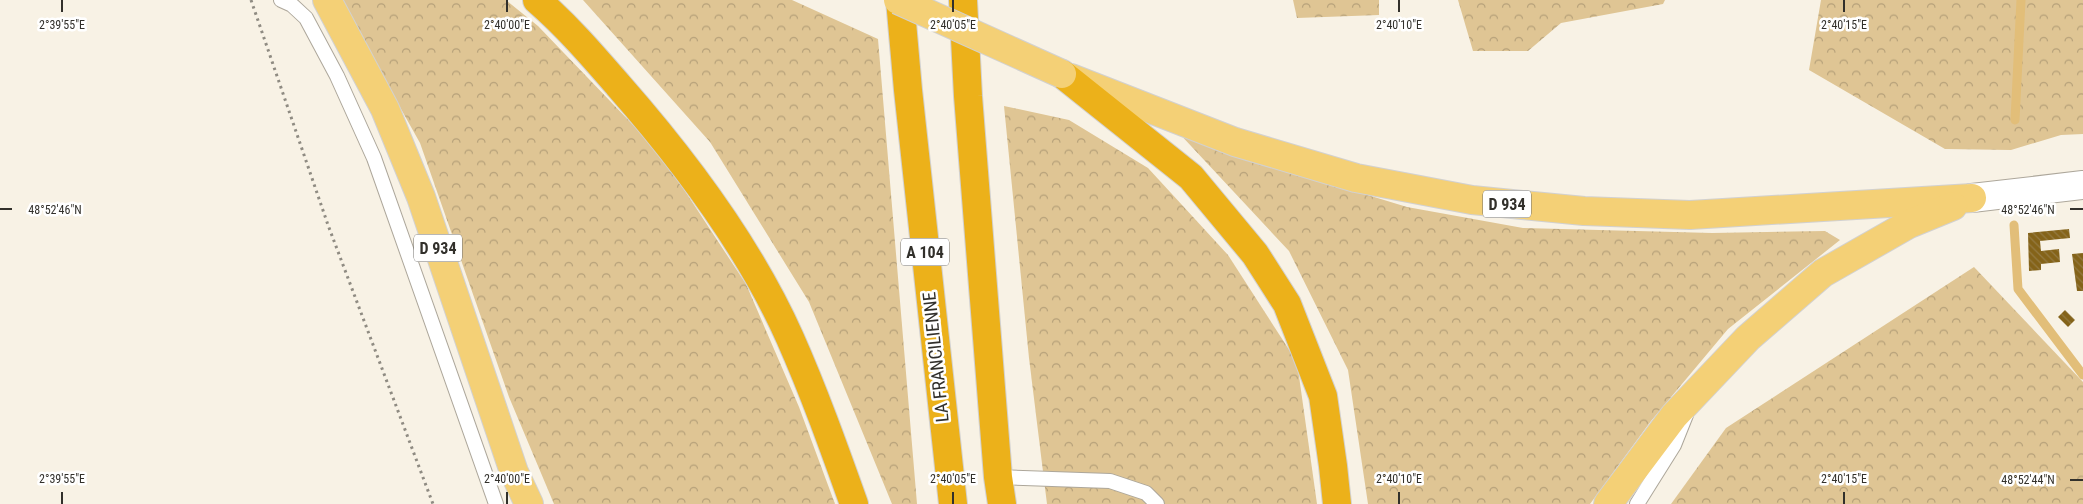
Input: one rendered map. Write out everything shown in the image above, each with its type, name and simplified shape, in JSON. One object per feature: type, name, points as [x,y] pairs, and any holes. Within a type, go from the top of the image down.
[{"type":"highway","points":[[537,0],[566,26],[646,117],[685,167],[745,252],[790,337],[854,504]]},
{"type":"highway","name":"LA FRANCILIENNE","points":[[899,0],[952,504]]},
{"type":"highway","points":[[963,0],[968,96],[998,477],[1002,504]]},
{"type":"highway","points":[[1062,74],[1191,177],[1255,254],[1287,304],[1323,396],[1333,466],[1336,504]]},
{"type":"main road","name":"D 934","points":[[327,0],[385,109],[421,197],[514,472],[529,504]]},
{"type":"main road","name":"D 934","points":[[899,0],[1062,74],[1235,142],[1356,178],[1472,200],[1584,211],[1690,215],[1972,198]]},
{"type":"main road","points":[[1608,504],[1674,416],[1696,392],[1748,338],[1823,273],[1909,224],[1972,198],[2083,185]]},
{"type":"lane","points":[[281,0],[292,5],[306,18],[337,76],[374,158],[496,504]]},
{"type":"lane","points":[[1637,504],[1674,444],[1696,392]]},
{"type":"lane","points":[[998,477],[1110,480],[1146,493],[1157,504]]},
{"type":"path","points":[[251,0],[328,225],[434,504]]},
{"type":"green space","points":[[340,0],[506,0],[538,26],[660,153],[746,284],[799,407],[835,504],[554,504],[509,397],[420,143]]},
{"type":"green space","points":[[583,0],[792,0],[878,39],[917,504],[892,504],[809,302],[710,142]]},
{"type":"green space","points":[[1293,0],[1379,0],[1379,15],[1297,18]]},
{"type":"green space","points":[[1458,0],[1665,0],[1663,4],[1561,23],[1528,51],[1473,51]]},
{"type":"green space","points":[[1821,0],[2083,0],[2083,134],[2061,135],[2011,150],[1945,149],[1809,70]]},
{"type":"green space","points":[[1004,106],[1069,120],[1148,168],[1228,255],[1297,362],[1317,504],[1047,504],[1029,358]]},
{"type":"green space","points":[[1177,131],[1266,164],[1407,207],[1523,228],[1712,233],[1825,231],[1840,240],[1728,329],[1651,421],[1590,504],[1368,504],[1348,370],[1289,251]]},
{"type":"green space","points":[[1974,267],[2083,382],[2083,504],[1671,504],[1726,428]]},
{"type":"building","points":[[2069,229],[2070,238],[2040,241],[2041,251],[2059,249],[2060,262],[2041,264],[2041,270],[2029,271],[2028,233]]},
{"type":"building","points":[[2083,253],[2083,291],[2077,291],[2072,254]]},
{"type":"building","points":[[2065,310],[2075,320],[2068,327],[2058,317]]},
{"type":"waterway","points":[[2015,120],[2021,0]]},
{"type":"waterway","points":[[2014,225],[2018,289],[2083,375]]}]
